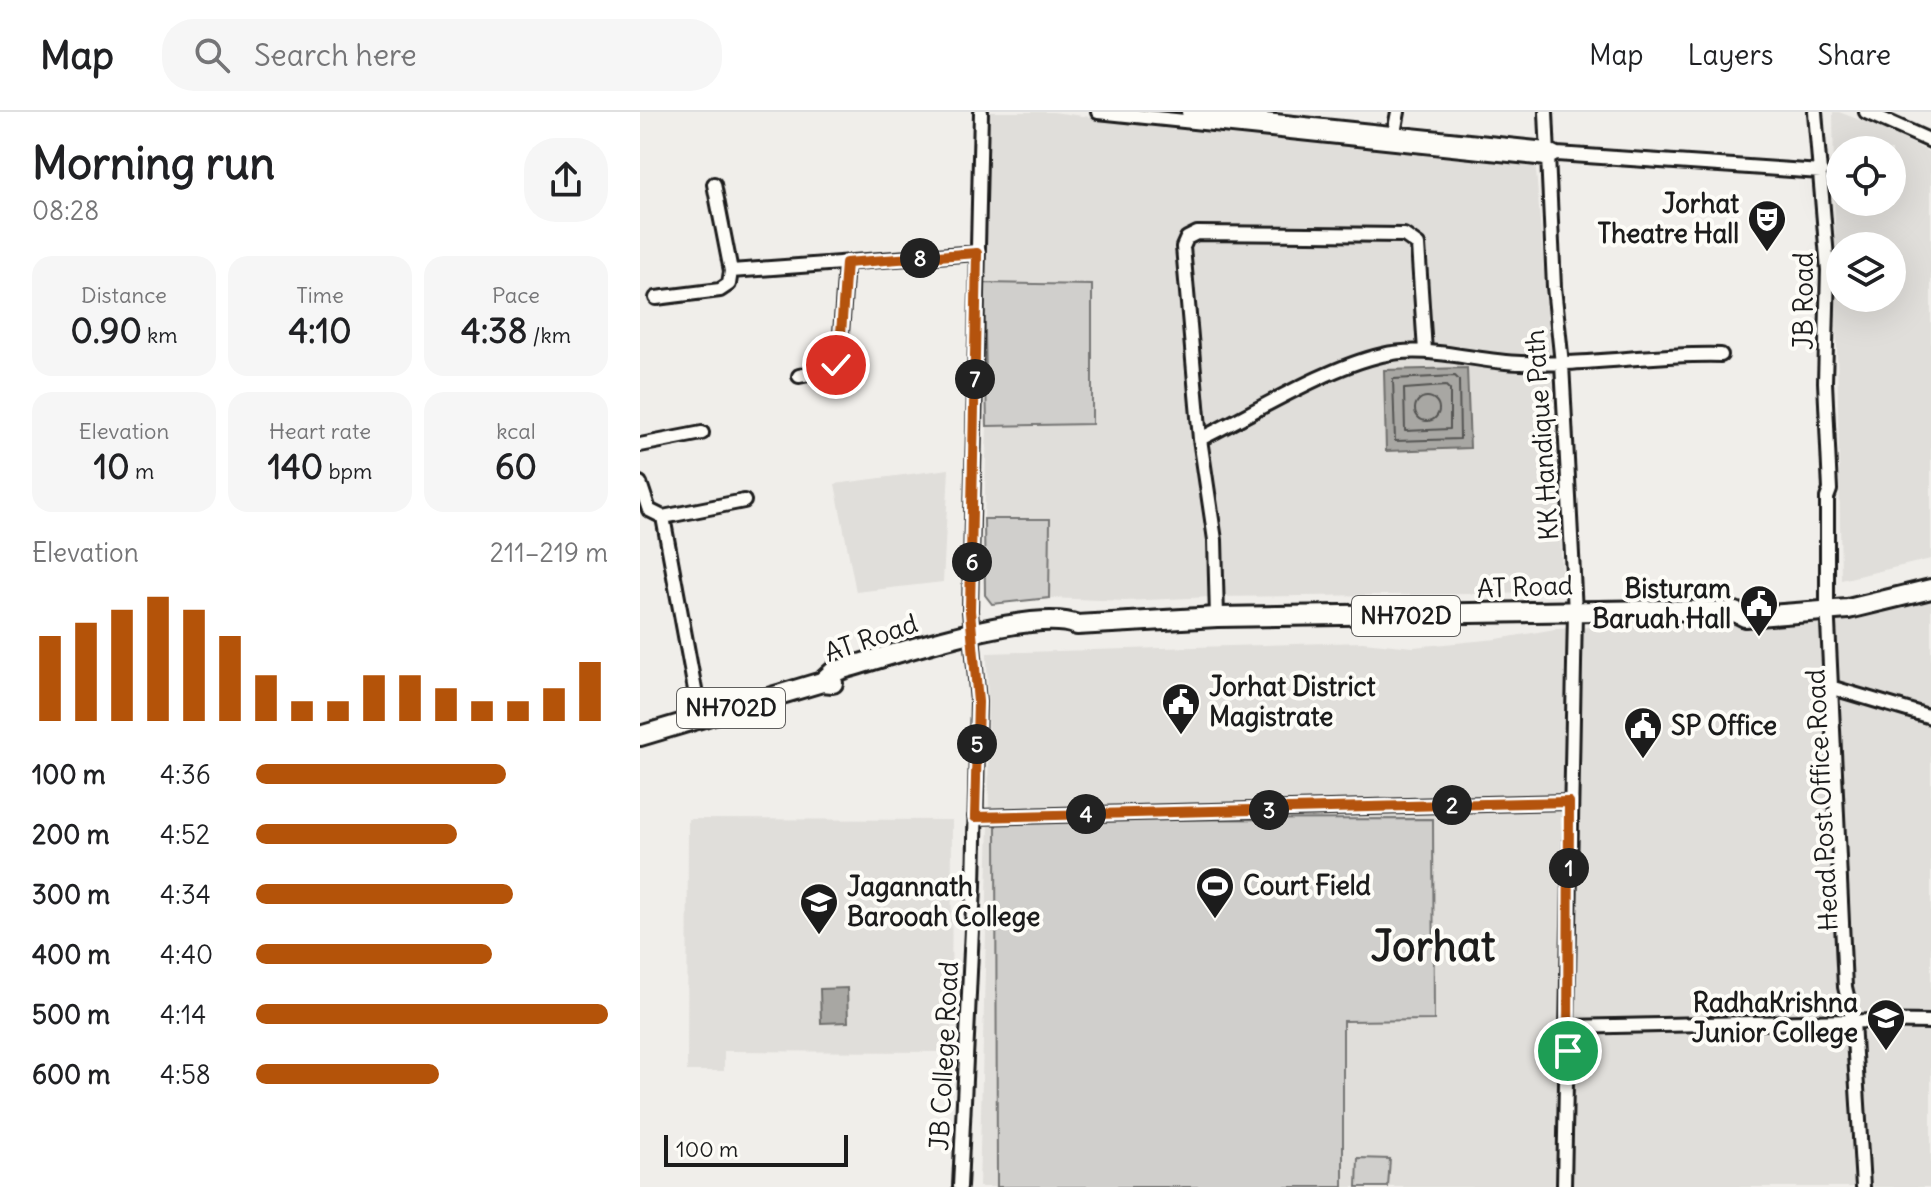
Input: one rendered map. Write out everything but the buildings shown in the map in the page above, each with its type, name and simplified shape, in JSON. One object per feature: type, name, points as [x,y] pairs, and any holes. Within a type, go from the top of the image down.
[{"type":"highway","name":"AT Road","points":[[1830,606],[1931,578]]},
{"type":"highway","name":"AT Road","points":[[640,736],[822,682],[837,683],[973,638],[1069,633],[1077,625],[1217,617],[1575,612],[1735,612],[1745,617],[1931,589]]},
{"type":"street","name":"JB College Road","points":[[960,1187],[978,702],[970,611],[981,112]]},
{"type":"street","points":[[1098,112],[1550,154],[1821,172]]},
{"type":"street","points":[[1188,112],[1394,133],[1550,154]]},
{"type":"street","points":[[1394,133],[1398,112]]},
{"type":"street","name":"KK Handique Path","points":[[1546,112],[1575,612],[1564,1187]]},
{"type":"street","name":"JB Road","points":[[1815,112],[1828,270],[1825,382],[1830,490],[1827,498],[1830,606]]},
{"type":"street","points":[[1866,112],[1931,141]]},
{"type":"street","points":[[1897,127],[1903,112]]},
{"type":"street","points":[[656,298],[726,288],[731,279],[714,184]]},
{"type":"street","points":[[1217,617],[1215,540],[1200,439],[1183,247],[1187,238],[1197,233],[1404,235],[1411,238],[1418,245],[1425,351]]},
{"type":"street","points":[[731,271],[977,253]]},
{"type":"street","points":[[799,376],[828,370],[836,365],[846,263]]},
{"type":"street","points":[[1200,439],[1316,381],[1383,354],[1425,351],[1517,363],[1562,364],[1721,355]]},
{"type":"street","points":[[640,445],[702,433]]},
{"type":"street","points":[[640,483],[649,510],[663,517],[744,501]]},
{"type":"street","points":[[663,517],[700,717]]},
{"type":"street","name":"Head Post Office Road","points":[[1830,606],[1845,987],[1853,1021],[1863,1187]]},
{"type":"street","points":[[1835,688],[1931,717]]},
{"type":"street","points":[[975,817],[1569,802]]},
{"type":"street","points":[[1568,1027],[1931,1022]]},
{"type":"shaded area","points":[[990,112],[1053,112],[1149,125],[1535,158],[1554,398],[1563,593],[1211,597],[1125,601],[1049,598],[992,604],[985,595],[984,519],[987,425],[984,282]]},
{"type":"shaded area","points":[[1833,112],[1839,112],[1897,136],[1833,136]]},
{"type":"shaded area","points":[[1906,140],[1931,153],[1931,559],[1841,580],[1836,312],[1906,312],[1906,232],[1835,232],[1835,216],[1906,216]]},
{"type":"shaded area","points":[[984,283],[1092,285],[1092,424],[987,426]]},
{"type":"shaded area","points":[[949,469],[943,582],[856,592],[835,484]]},
{"type":"shaded area","points":[[984,519],[1050,519],[1049,598],[992,604],[985,595]]},
{"type":"shaded area","points":[[1931,595],[1931,1187],[979,1187],[989,822],[987,653],[1363,642],[1413,647],[1497,639],[1555,629],[1845,613]]},
{"type":"shaded area","name":"Jagannath Barooah College","points":[[688,819],[952,820],[951,1052],[724,1051],[724,1071],[687,1071]]},
{"type":"shaded area","name":"Court Field","points":[[1433,819],[1434,1020],[1343,1021],[1343,1187],[997,1187],[996,820]]},
{"type":"shaded area","points":[[1358,1158],[1390,1159],[1388,1187],[1357,1187]]},
{"type":"water","points":[[1467,368],[1470,448],[1386,451],[1384,370]]},
{"type":"water","points":[[847,988],[848,1022],[821,1023],[820,989]]},
{"type":"place","name":"Jorhat Theatre Hall","points":[[1767,253]]},
{"type":"place","name":"Bisturam Baruah Hall","points":[[1759,638]]},
{"type":"place","name":"Jorhat District Magistrate","points":[[1181,736]]},
{"type":"place","name":"SP Office","points":[[1643,760]]},
{"type":"place","name":"Court Field","points":[[1215,920]]},
{"type":"place","name":"Jagannath Barooah College","points":[[819,936]]},
{"type":"place","name":"RadhaKrishna Junior College","points":[[1886,1052]]},
{"type":"district","name":"Jorhat","points":[[1433,946]]},
{"type":"route","points":[[836,365],[846,263],[977,253],[970,611],[978,702],[975,817],[1569,802],[1568,1051]]}]
